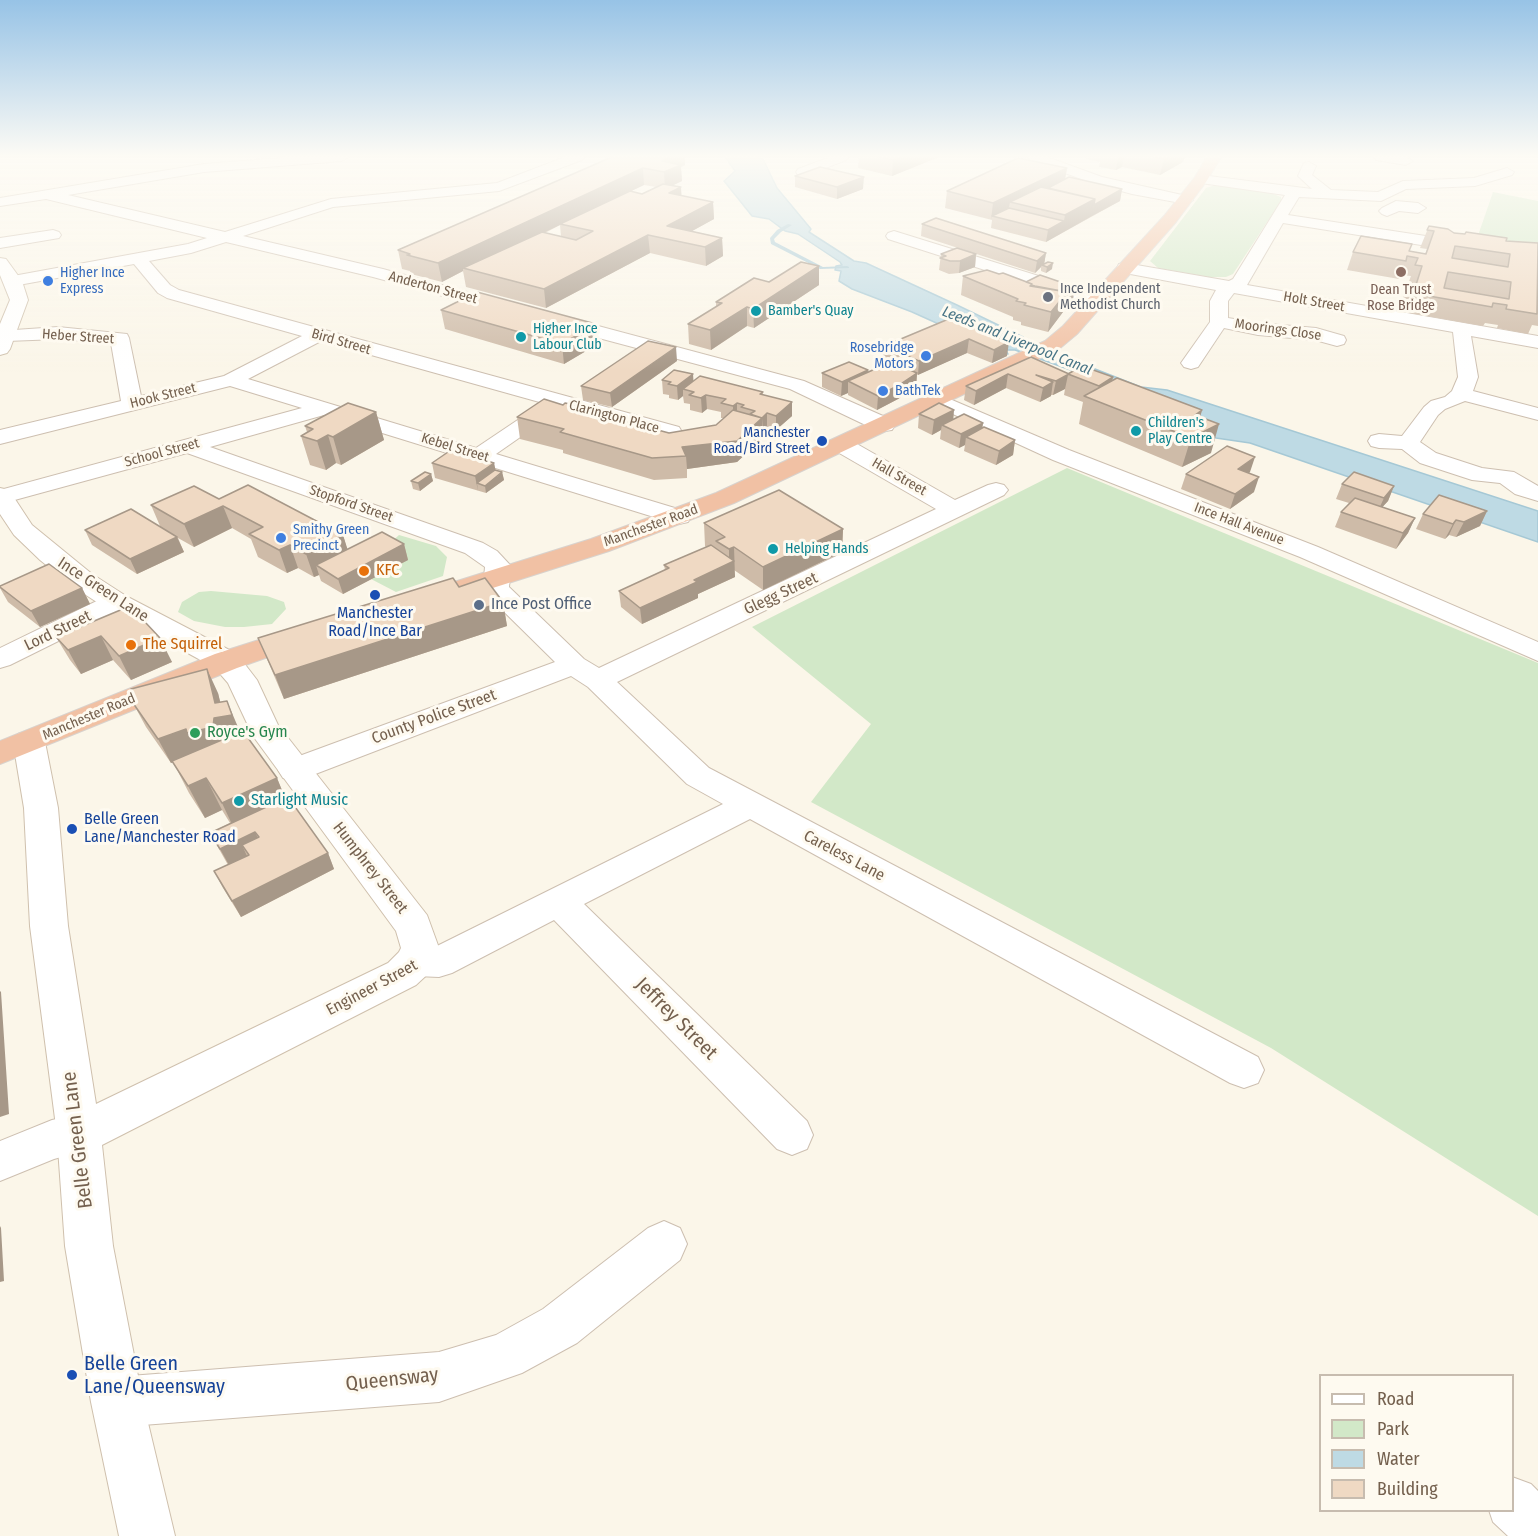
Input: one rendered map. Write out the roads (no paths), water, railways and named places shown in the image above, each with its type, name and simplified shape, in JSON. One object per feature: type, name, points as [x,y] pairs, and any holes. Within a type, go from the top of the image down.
[{"type":"highway","name":"Manchester Road","points":[[419,601],[497,578],[679,517],[842,445],[1049,346],[1070,330],[1160,229]]},
{"type":"highway","name":"Manchester Road","points":[[15,747],[226,661],[330,627]]},
{"type":"street","name":"Anderton Street","points":[[189,229],[377,273],[796,385],[884,425]]},
{"type":"street","points":[[13,282],[191,248],[250,229]]},
{"type":"street","name":"Moorings Close","points":[[1169,359],[1187,370],[1219,322],[1219,301],[1223,292],[1240,282],[1272,229]]},
{"type":"street","points":[[1347,229],[1471,248]]},
{"type":"street","points":[[0,243],[53,235]]},
{"type":"street","points":[[894,236],[1097,300]]},
{"type":"street","name":"Bird Street","points":[[138,258],[164,289],[173,294],[558,402]]},
{"type":"street","points":[[0,263],[13,282],[20,300],[4,342]]},
{"type":"street","name":"Holt Street","points":[[1125,268],[1538,342]]},
{"type":"street","name":"Moorings Close","points":[[1219,322],[1272,331],[1317,334],[1333,342],[1358,345]]},
{"type":"street","points":[[1408,443],[1431,411],[1461,394],[1468,377],[1462,343],[1462,328]]},
{"type":"street","name":"Heber Street","points":[[4,342],[58,333],[120,338],[132,404]]},
{"type":"street","name":"Hook Street","points":[[0,437],[231,380],[318,335]]},
{"type":"street","name":"Kebel Street","points":[[231,380],[679,517]]},
{"type":"street","points":[[480,455],[584,385]]},
{"type":"street","points":[[1461,394],[1538,414]]},
{"type":"street","name":"Ince Hall Avenue","points":[[938,400],[1061,455],[1309,552],[1538,652]]},
{"type":"street","name":"Clarington Place","points":[[558,402],[676,435]]},
{"type":"street","name":"School Street","points":[[0,496],[323,409]]},
{"type":"street","points":[[1379,441],[1408,443],[1428,458],[1480,475],[1506,477],[1523,489],[1538,494]]},
{"type":"street","name":"Hall Street","points":[[842,445],[955,510]]},
{"type":"street","name":"Stopford Street","points":[[188,446],[258,473],[474,548],[488,556],[498,566],[497,578]]},
{"type":"street","name":"Glegg Street","points":[[586,673],[996,490]]},
{"type":"street","name":"Ince Green Lane","points":[[0,496],[23,530],[49,554],[116,602],[226,661]]},
{"type":"street","name":"Careless Lane","points":[[497,578],[496,589],[698,776],[1244,1070]]},
{"type":"street","name":"Lord Street","points":[[0,658],[116,602]]},
{"type":"street","name":"Humphrey Street","points":[[226,661],[243,680],[264,728],[414,926],[420,948],[416,961]]},
{"type":"street","name":"County Police Street","points":[[294,770],[586,673]]},
{"type":"street","name":"Belle Green Lane","points":[[15,747],[41,808],[49,926],[79,1134],[89,1246],[117,1402],[147,1536]]},
{"type":"street","name":"Engineer Street","points":[[79,1134],[402,974],[416,961],[439,962],[560,903],[696,830],[749,805]]},
{"type":"street","name":"Jeffrey Street","points":[[560,903],[792,1135]]},
{"type":"street","points":[[0,1161],[52,1140],[79,1134]]},
{"type":"street","name":"Queensway","points":[[117,1402],[439,1377],[505,1356],[560,1326],[664,1244]]},
{"type":"street","points":[[1514,1505],[1538,1527]]},
{"type":"water","name":"Leeds and Liverpool Canal","points":[[782,229],[811,229],[809,232],[854,261],[866,263],[957,305],[1023,337],[1026,342],[1141,387],[1167,390],[1538,511],[1538,542],[1250,443],[1216,438],[1152,417],[1132,392],[1015,350],[1006,350],[1008,354],[1003,353],[912,312],[852,289],[839,281],[841,271],[835,270],[836,266],[842,265],[840,262],[798,234]]},
{"type":"waterway","points":[[783,229],[772,239],[773,243],[822,268],[847,267]]},
{"type":"place","name":"Dean Trust Rose Bridge","points":[[1401,272]]},
{"type":"place","name":"Higher Ince Express","points":[[48,281]]},
{"type":"place","name":"Ince Independent Methodist Church","points":[[1048,297]]},
{"type":"place","name":"Bamber's Quay","points":[[756,311]]},
{"type":"place","name":"Higher Ince Labour Club","points":[[521,337]]},
{"type":"place","name":"Rosebridge Motors","points":[[926,356]]},
{"type":"place","name":"BathTek","points":[[883,391]]},
{"type":"place","name":"Children's Play Centre","points":[[1136,431]]},
{"type":"place","name":"Manchester Road/Bird Street","points":[[822,441]]},
{"type":"place","name":"Smithy Green Precinct","points":[[281,538]]},
{"type":"place","name":"Helping Hands","points":[[773,549]]},
{"type":"place","name":"KFC","points":[[364,571]]},
{"type":"place","name":"Manchester Road/Ince Bar","points":[[375,595]]},
{"type":"place","name":"Ince Post Office","points":[[479,605]]},
{"type":"place","name":"The Squirrel","points":[[131,645]]},
{"type":"place","name":"Royce's Gym","points":[[195,733]]},
{"type":"place","name":"Starlight Music","points":[[239,801]]},
{"type":"place","name":"Belle Green Lane/Manchester Road","points":[[72,829]]},
{"type":"place","name":"Belle Green Lane/Queensway","points":[[72,1375]]}]
